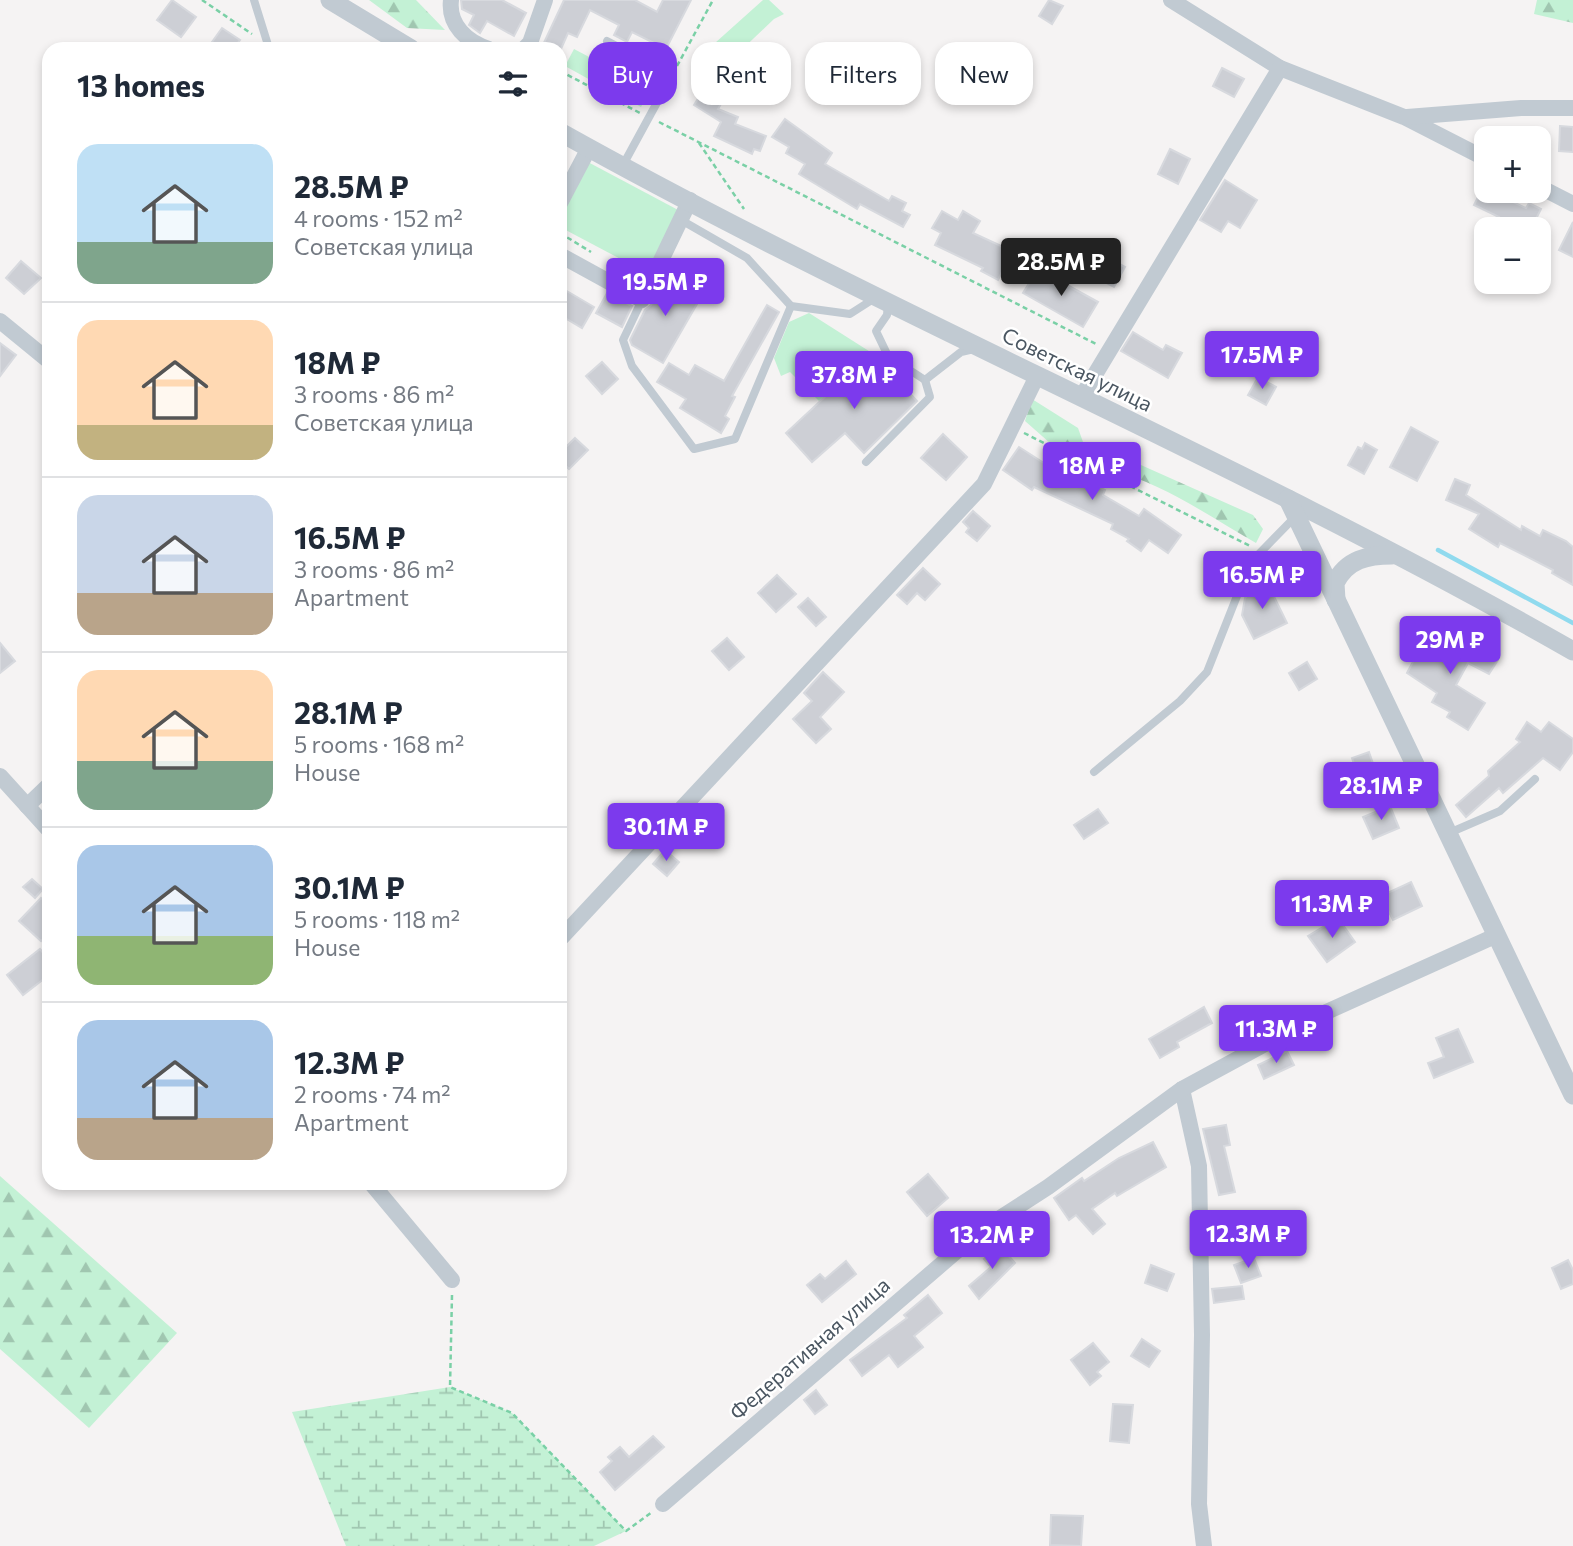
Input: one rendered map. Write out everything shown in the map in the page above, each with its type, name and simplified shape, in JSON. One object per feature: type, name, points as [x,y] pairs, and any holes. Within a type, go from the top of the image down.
[{"type":"street","points":[[330,0],[399,42]]},
{"type":"street","points":[[451,0],[449,13],[466,40],[470,42]]},
{"type":"street","points":[[530,42],[545,0]]},
{"type":"street","points":[[1171,0],[1280,68],[1404,117],[1474,153]]},
{"type":"street","points":[[1082,397],[1280,68]]},
{"type":"street","points":[[1404,117],[1521,108],[1573,108]]},
{"type":"street","name":"Советская улица","points":[[567,136],[979,348],[1082,397],[1292,507],[1397,555],[1573,651]]},
{"type":"street","points":[[567,190],[589,148]]},
{"type":"street","points":[[1551,193],[1573,204]]},
{"type":"street","points":[[567,259],[642,300],[690,200]]},
{"type":"street","points":[[0,321],[42,355]]},
{"type":"street","points":[[567,931],[984,484],[1037,376]]},
{"type":"street","points":[[1292,507],[1573,1095]]},
{"type":"street","points":[[1336,601],[1335,583],[1348,566],[1368,555],[1397,555]]},
{"type":"street","points":[[0,776],[42,822]]},
{"type":"street","points":[[27,806],[42,792]]},
{"type":"street","name":"Федеративная улица","points":[[663,1504],[979,1231],[1048,1187],[1182,1089],[1313,1018],[1495,936]]},
{"type":"street","points":[[1182,1089],[1199,1166],[1202,1335],[1199,1504],[1205,1546]]},
{"type":"street","points":[[377,1190],[452,1280]]},
{"type":"lane","points":[[254,0],[267,42]]},
{"type":"lane","points":[[623,166],[656,105]]},
{"type":"lane","points":[[681,220],[747,258],[791,306],[850,314],[883,299],[887,315],[877,331],[888,356],[925,380],[930,397],[866,462]]},
{"type":"lane","points":[[642,300],[623,340],[632,366],[694,449],[734,439],[791,306]]},
{"type":"lane","points":[[925,380],[961,352],[979,348]]},
{"type":"lane","points":[[1094,772],[1180,701],[1207,672],[1250,563],[1261,552],[1292,507]]},
{"type":"lane","points":[[1447,834],[1500,811],[1535,779]]},
{"type":"path","points":[[202,0],[264,42]]},
{"type":"path","points":[[677,66],[713,0]]},
{"type":"path","points":[[567,75],[1110,349]]},
{"type":"path","points":[[698,142],[746,212]]},
{"type":"path","points":[[567,237],[598,257]]},
{"type":"path","points":[[1012,427],[1261,552]]},
{"type":"path","points":[[452,1280],[450,1387],[512,1413],[626,1531],[663,1504]]},
{"type":"green space","points":[[369,0],[416,0],[445,30],[407,28]]},
{"type":"green space","points":[[763,0],[769,0],[784,14],[774,19],[750,42],[716,42]]},
{"type":"green space","points":[[1537,0],[1573,0],[1573,23],[1534,14]]},
{"type":"green space","points":[[574,49],[588,56],[588,79],[567,67]]},
{"type":"green space","points":[[586,161],[680,211],[647,273],[567,231],[567,196]]},
{"type":"green space","points":[[809,313],[872,353],[819,401],[790,372],[781,376],[774,358],[789,322]]},
{"type":"green space","points":[[1032,399],[1078,428],[1083,442],[1067,458],[1025,421]]},
{"type":"green space","points":[[1114,453],[1253,515],[1263,529],[1256,543],[1168,492],[1111,470]]},
{"type":"green space","points":[[0,1176],[177,1333],[89,1428],[0,1349]]},
{"type":"green space","points":[[450,1387],[512,1413],[626,1531],[594,1546],[346,1546],[292,1412]]},
{"type":"building","points":[[172,0],[196,17],[181,37],[157,20]]},
{"type":"building","points":[[461,0],[502,0],[526,13],[514,36],[487,21],[480,33],[469,25],[474,15],[462,9]]},
{"type":"building","points":[[564,0],[635,0],[657,12],[663,0],[691,0],[670,42],[652,42],[632,32],[627,42],[614,35],[619,25],[590,10],[577,37],[568,33],[564,42],[544,42]]},
{"type":"building","points":[[1049,0],[1063,6],[1052,24],[1039,16]]},
{"type":"building","points":[[222,28],[240,40],[238,42],[212,42]]},
{"type":"building","points":[[1222,68],[1244,79],[1234,97],[1213,86]]},
{"type":"building","points":[[694,105],[720,105],[718,109],[738,117],[735,124],[766,136],[760,151],[754,149],[752,154],[714,136],[721,122]]},
{"type":"building","points":[[785,119],[832,153],[825,164],[889,201],[892,196],[906,203],[902,211],[910,215],[903,227],[860,204],[857,209],[799,174],[805,164],[786,153],[789,147],[772,137]]},
{"type":"building","points":[[1560,126],[1573,127],[1573,152],[1559,151]]},
{"type":"building","points":[[1170,149],[1190,159],[1178,184],[1158,174]]},
{"type":"building","points":[[1225,180],[1257,200],[1240,228],[1228,221],[1221,232],[1200,220]]},
{"type":"building","points":[[1515,203],[1526,208],[1529,203],[1541,209],[1537,217],[1499,217],[1474,205]]},
{"type":"building","points":[[942,211],[958,220],[963,211],[980,221],[973,233],[1012,251],[998,280],[981,271],[983,268],[935,245],[941,233],[932,228]]},
{"type":"building","points":[[1573,222],[1573,257],[1559,250]]},
{"type":"building","points":[[1110,259],[1125,267],[1114,287],[1099,279]]},
{"type":"building","points":[[21,261],[41,278],[24,294],[6,278]]},
{"type":"building","points":[[671,269],[683,276],[678,284],[701,297],[663,363],[632,345],[630,340]]},
{"type":"building","points":[[1038,269],[1098,302],[1083,327],[1023,293]]},
{"type":"building","points":[[567,291],[594,307],[582,328],[567,319]]},
{"type":"building","points":[[607,293],[632,306],[622,327],[596,313]]},
{"type":"building","points":[[767,305],[779,312],[732,396],[735,397],[725,416],[729,419],[721,433],[680,408],[686,399],[657,382],[669,363],[689,375],[695,365],[724,381]]},
{"type":"building","points":[[1133,332],[1163,350],[1166,345],[1182,353],[1168,378],[1121,351]]},
{"type":"building","points":[[0,343],[16,355],[0,376]]},
{"type":"building","points":[[872,353],[917,401],[864,453],[845,433],[812,462],[786,433]]},
{"type":"building","points":[[602,362],[618,379],[602,394],[586,376]]},
{"type":"building","points":[[1258,377],[1276,387],[1266,405],[1248,395]]},
{"type":"building","points":[[1411,427],[1438,442],[1417,481],[1390,467]]},
{"type":"building","points":[[943,434],[967,457],[946,480],[921,458]]},
{"type":"building","points":[[575,438],[588,450],[569,469],[567,467],[567,446]]},
{"type":"building","points":[[1365,443],[1377,450],[1364,474],[1348,465],[1358,447],[1362,449]]},
{"type":"building","points":[[1019,447],[1075,483],[1078,478],[1105,490],[1103,495],[1139,516],[1144,509],[1181,535],[1168,553],[1149,540],[1141,551],[1127,541],[1129,539],[1111,529],[1113,524],[1034,487],[1032,490],[1003,470]]},
{"type":"building","points":[[1455,479],[1470,485],[1466,495],[1521,530],[1522,526],[1540,536],[1543,530],[1573,547],[1573,585],[1552,573],[1553,570],[1500,543],[1498,547],[1469,529],[1479,514],[1446,500]]},
{"type":"building","points":[[973,511],[990,526],[977,541],[966,532],[969,528],[963,522]]},
{"type":"building","points":[[923,568],[940,584],[925,600],[917,593],[907,604],[897,595]]},
{"type":"building","points":[[777,575],[796,594],[776,612],[758,593]]},
{"type":"building","points":[[1264,576],[1287,623],[1254,639],[1242,615],[1245,598]]},
{"type":"building","points":[[808,598],[826,617],[816,626],[798,607]]},
{"type":"building","points":[[1430,630],[1455,646],[1459,640],[1498,660],[1489,674],[1468,663],[1456,685],[1485,703],[1468,730],[1447,717],[1450,712],[1432,702],[1437,693],[1407,673]]},
{"type":"building","points":[[727,638],[744,657],[729,670],[712,651]]},
{"type":"building","points":[[0,643],[15,661],[0,673]]},
{"type":"building","points":[[1307,662],[1317,679],[1299,690],[1289,673]]},
{"type":"building","points":[[823,672],[844,692],[820,717],[831,729],[816,743],[793,719],[812,701],[804,693]]},
{"type":"building","points":[[1527,722],[1541,732],[1549,722],[1573,739],[1573,752],[1560,770],[1543,758],[1503,793],[1499,788],[1466,817],[1456,805],[1489,776],[1488,771],[1520,742],[1516,739]]},
{"type":"building","points":[[1369,752],[1379,781],[1362,787],[1352,758]]},
{"type":"building","points":[[1390,806],[1399,828],[1373,839],[1363,817]]},
{"type":"building","points":[[1098,809],[1108,823],[1084,839],[1074,825]]},
{"type":"building","points":[[665,850],[679,862],[667,876],[653,864]]},
{"type":"building","points":[[32,879],[42,890],[35,898],[23,887]]},
{"type":"building","points":[[1411,882],[1422,906],[1393,920],[1381,896]]},
{"type":"building","points":[[41,898],[42,899],[41,941],[19,921]]},
{"type":"building","points":[[1338,918],[1355,942],[1327,962],[1308,936]]},
{"type":"building","points":[[40,949],[42,951],[42,980],[23,995],[7,975]]},
{"type":"building","points":[[1204,1007],[1212,1023],[1177,1042],[1179,1047],[1160,1058],[1149,1039]]},
{"type":"building","points":[[1458,1029],[1473,1062],[1434,1078],[1428,1063],[1444,1057],[1436,1038]]},
{"type":"building","points":[[1287,1051],[1294,1065],[1264,1079],[1258,1065]]},
{"type":"building","points":[[1226,1125],[1230,1145],[1224,1146],[1235,1192],[1219,1195],[1203,1129]]},
{"type":"building","points":[[1153,1142],[1166,1167],[1117,1196],[1115,1193],[1092,1209],[1105,1224],[1093,1234],[1076,1215],[1069,1220],[1054,1198],[1082,1178],[1084,1181],[1119,1158]]},
{"type":"building","points":[[928,1174],[948,1198],[927,1216],[907,1192]]},
{"type":"building","points":[[999,1245],[1015,1263],[979,1299],[969,1286],[991,1267],[984,1259]]},
{"type":"building","points":[[1254,1258],[1261,1276],[1241,1283],[1234,1265]]},
{"type":"building","points":[[1568,1260],[1573,1270],[1573,1284],[1561,1289],[1552,1268]]},
{"type":"building","points":[[846,1261],[856,1274],[822,1302],[807,1285],[820,1274],[825,1279]]},
{"type":"building","points":[[1151,1265],[1174,1274],[1167,1291],[1145,1283]]},
{"type":"building","points":[[1242,1286],[1244,1299],[1214,1303],[1212,1289]]},
{"type":"building","points":[[928,1295],[942,1313],[914,1336],[923,1347],[898,1367],[889,1355],[862,1376],[850,1360],[907,1318],[904,1315]]},
{"type":"building","points":[[1142,1339],[1160,1351],[1149,1367],[1131,1356]]},
{"type":"building","points":[[1093,1343],[1109,1362],[1097,1372],[1101,1376],[1090,1385],[1071,1360]]},
{"type":"building","points":[[816,1390],[827,1405],[815,1414],[804,1400]]},
{"type":"building","points":[[1113,1404],[1133,1405],[1129,1443],[1110,1441]]},
{"type":"building","points":[[653,1436],[664,1447],[615,1490],[600,1472],[612,1461],[608,1457],[620,1447],[629,1457]]},
{"type":"building","points":[[1051,1515],[1083,1516],[1081,1546],[1050,1545]]},
{"type":"waterway","points":[[1438,550],[1573,623]]}]
